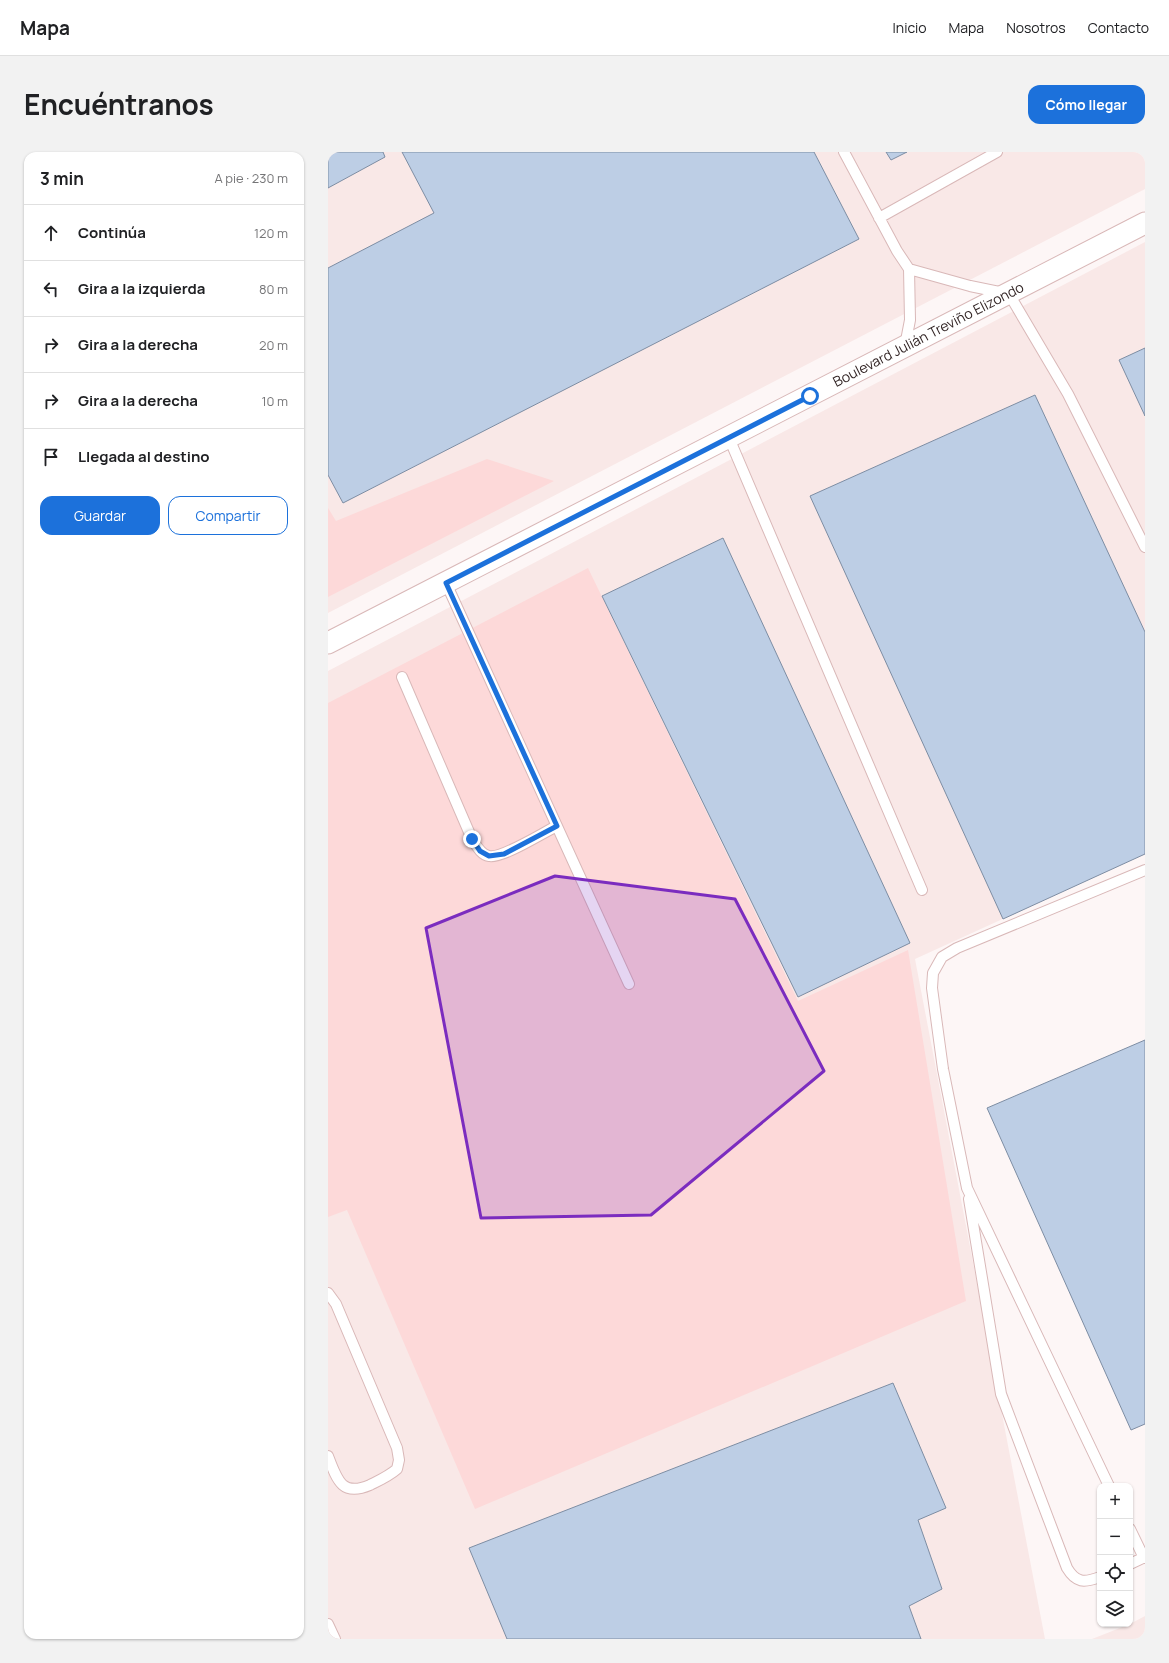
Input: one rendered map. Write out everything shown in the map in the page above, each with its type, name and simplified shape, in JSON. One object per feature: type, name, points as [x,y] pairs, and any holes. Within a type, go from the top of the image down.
[{"type":"street","name":"Boulevard Julián Treviño Elizondo","points":[[328,644],[1145,223]]},
{"type":"lane","points":[[844,152],[897,251],[909,269],[910,320],[905,348]]},
{"type":"lane","points":[[879,218],[997,152]]},
{"type":"lane","points":[[909,269],[970,286],[1009,294],[1068,394],[1145,547]]},
{"type":"lane","points":[[729,438],[922,890]]},
{"type":"lane","points":[[446,583],[629,984]]},
{"type":"lane","points":[[402,677],[472,839],[480,851],[489,856],[504,854],[557,826]]},
{"type":"lane","points":[[1097,1577],[1082,1581],[1073,1578],[1067,1568],[1001,1394],[967,1188],[943,1069],[932,988],[933,973],[942,957],[957,948],[1145,870]]},
{"type":"lane","points":[[967,1188],[1108,1483]]},
{"type":"lane","points":[[328,1293],[336,1304],[396,1448],[399,1460],[397,1469],[387,1478],[359,1489],[349,1489],[340,1482],[328,1456]]},
{"type":"lane","points":[[1133,1536],[1144,1558],[1133,1563]]},
{"type":"lane","points":[[328,1624],[335,1639]]},
{"type":"highlighted area","points":[[555,876],[735,899],[824,1071],[651,1215],[481,1218],[426,928]]},
{"type":"shaded area","points":[[328,152],[1145,152],[1145,189],[328,613]]},
{"type":"shaded area","points":[[1145,242],[1145,854],[915,959],[1045,1639],[328,1639],[328,671]]},
{"type":"shaded area","points":[[487,459],[554,481],[328,597],[328,508],[336,521]]},
{"type":"shaded area","points":[[588,568],[798,1001],[908,950],[966,1301],[475,1509],[347,1210],[328,1217],[328,703]]},
{"type":"shaded area","points":[[1145,1616],[1145,1639],[1092,1639],[1122,1627],[1133,1627],[1133,1622]]},
{"type":"building","points":[[328,152],[383,152],[385,157],[328,188]]},
{"type":"building","points":[[402,152],[814,152],[859,239],[343,503],[328,475],[328,268],[434,213]]},
{"type":"building","points":[[886,152],[907,152],[891,160]]},
{"type":"building","points":[[1145,348],[1145,416],[1119,360]]},
{"type":"building","points":[[1035,395],[1145,632],[1145,854],[1003,919],[810,496]]},
{"type":"building","points":[[723,538],[910,943],[798,997],[602,596]]},
{"type":"building","points":[[1145,1040],[1145,1424],[1131,1430],[987,1108]]},
{"type":"building","points":[[893,1383],[946,1508],[918,1520],[942,1589],[909,1606],[921,1639],[507,1639],[469,1548]]},
{"type":"route","points":[[472,839],[480,851],[489,856],[504,854],[557,826],[446,583],[810,396]]}]
